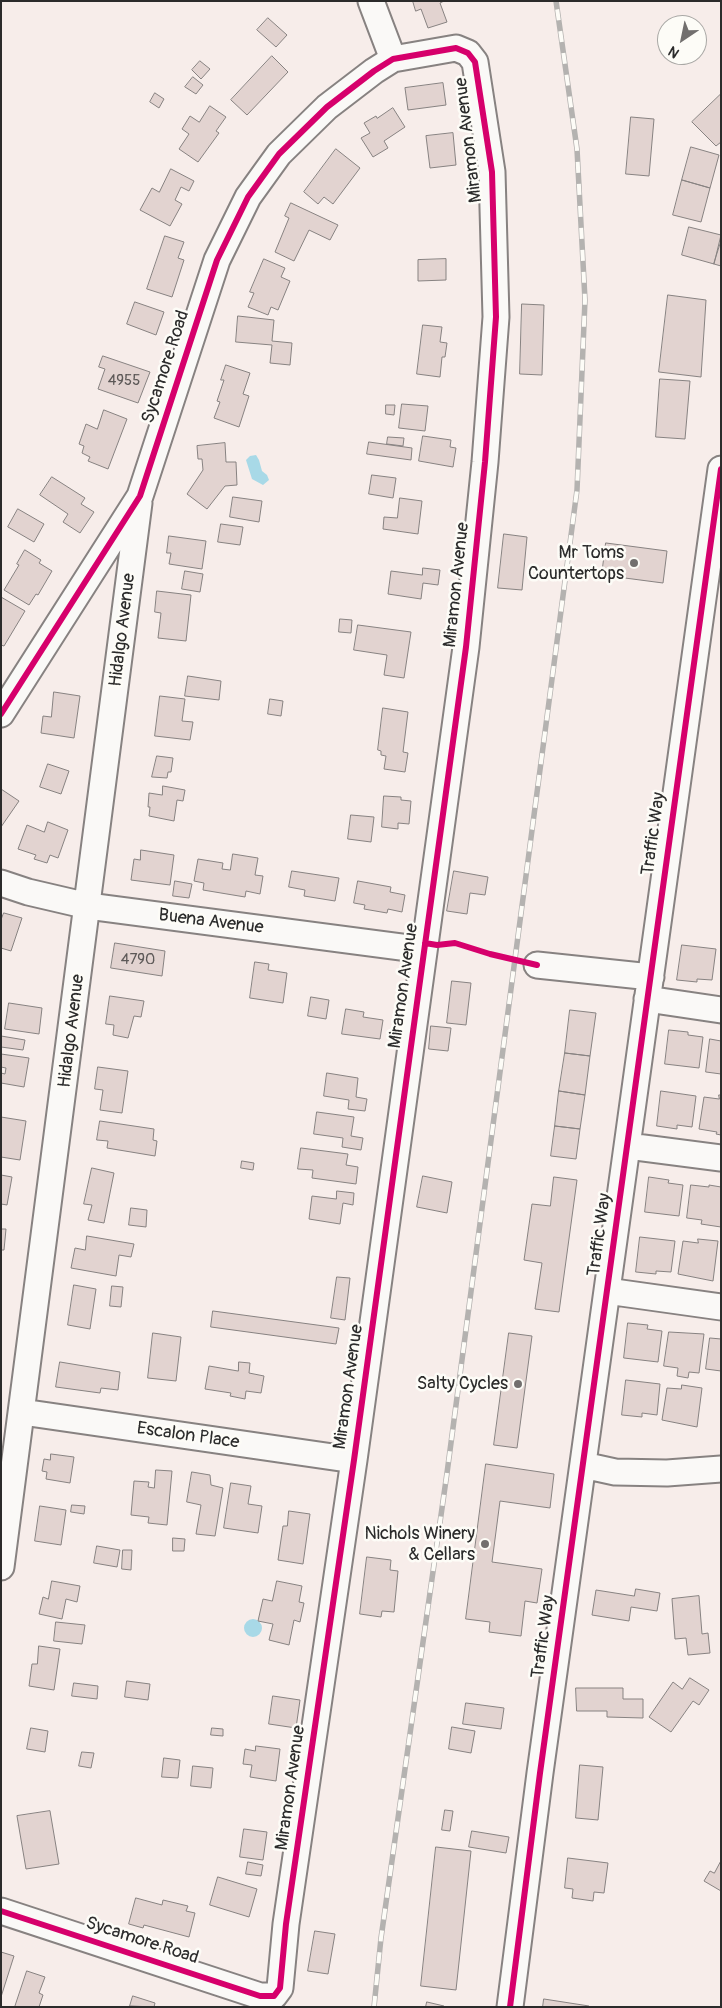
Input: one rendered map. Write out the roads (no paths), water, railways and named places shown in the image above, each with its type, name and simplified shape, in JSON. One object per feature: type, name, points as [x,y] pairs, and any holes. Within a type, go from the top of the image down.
[{"type":"street","points":[[371,1],[393,60]]},
{"type":"street","name":"Miramon Avenue","points":[[274,1996],[280,1988],[286,1924],[354,1460],[466,647],[485,462],[496,318],[492,172],[475,62],[468,52],[456,48],[393,60]]},
{"type":"street","name":"Sycamore Road","points":[[1,714],[140,496],[214,269],[248,197],[279,154],[298,135],[347,90],[393,60]]},
{"type":"street","name":"Traffic Way","points":[[510,2007],[720,478]]},
{"type":"street","name":"Hidalgo Avenue","points":[[1,1567],[140,496]]},
{"type":"street","name":"Buena Avenue","points":[[1,883],[28,892],[88,906],[424,950]]},
{"type":"street","points":[[537,965],[649,988],[721,1010]]},
{"type":"street","points":[[628,1146],[721,1158]]},
{"type":"street","points":[[607,1291],[721,1308]]},
{"type":"street","name":"Escalon Place","points":[[22,1412],[354,1460]]},
{"type":"street","points":[[583,1465],[615,1472],[667,1474],[721,1469]]},
{"type":"street","name":"Sycamore Road","points":[[1,1911],[260,1996],[274,1996]]},
{"type":"water","points":[[256,455],[262,471],[269,480],[263,485],[252,479],[246,460],[250,456]]},
{"type":"water","points":[[253,1619],[259,1622],[262,1628],[259,1634],[253,1637],[247,1634],[244,1628],[247,1622]]},
{"type":"railway","points":[[374,2007],[381,1938],[447,1473],[577,490],[585,300],[577,149],[556,1]]},
{"type":"place","name":"Mr Toms Countertops","points":[[634,563]]},
{"type":"place","name":"Salty Cycles","points":[[518,1384]]},
{"type":"place","name":"Nichols Winery & Cellars","points":[[485,1544]]}]
